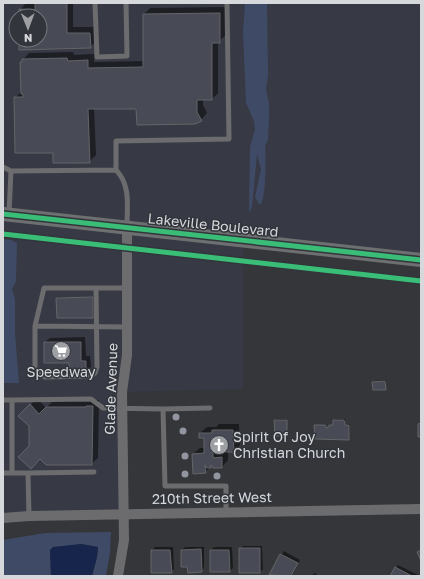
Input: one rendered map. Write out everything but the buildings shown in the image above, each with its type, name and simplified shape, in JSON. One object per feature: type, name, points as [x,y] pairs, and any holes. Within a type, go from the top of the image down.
[{"type":"street","name":"Lakeville Boulevard","points":[[6,214],[421,260]]},
{"type":"street","name":"Glade Avenue","points":[[118,576],[123,549],[124,514],[122,386],[127,354],[127,227]]},
{"type":"street","name":"210th Street West","points":[[3,518],[30,516],[421,509]]},
{"type":"lane","points":[[95,3],[97,57],[127,56],[126,3]]},
{"type":"lane","points":[[127,227],[126,186],[123,178],[116,170],[116,140],[229,139],[227,3]]},
{"type":"lane","points":[[3,167],[11,171],[116,170]]},
{"type":"lane","points":[[6,214],[11,171]]},
{"type":"lane","points":[[96,288],[97,370],[91,376],[80,377],[45,377],[38,373],[35,366],[34,326],[44,288],[96,288],[127,288]]},
{"type":"lane","points":[[34,326],[127,326]]},
{"type":"lane","points":[[3,400],[91,399],[103,408],[210,408]]},
{"type":"lane","points":[[12,400],[12,473]]},
{"type":"lane","points":[[163,409],[165,486],[226,486],[226,512]]},
{"type":"lane","points":[[3,473],[94,472]]},
{"type":"lane","points":[[28,473],[30,516]]},
{"type":"shaded area","points":[[3,3],[421,3],[421,256],[243,235],[243,389],[122,392],[124,514],[3,516]]},
{"type":"shaded area","points":[[245,3],[267,3],[268,75],[266,90],[269,103],[268,140],[265,146],[265,185],[263,200],[261,204],[259,204],[255,197],[261,169],[257,154],[252,207],[249,213],[250,147],[255,129],[254,121],[246,103],[243,32]]},
{"type":"shaded area","points":[[3,239],[11,240],[17,243],[16,281],[12,289],[15,299],[15,334],[19,383],[3,383]]},
{"type":"shaded area","points":[[111,532],[110,553],[106,576],[92,576],[98,547],[81,544],[50,550],[51,576],[3,576],[3,540],[45,533]]},
{"type":"shaded area","points":[[81,544],[98,547],[92,576],[51,576],[50,550],[53,547]]},
{"type":"cycle path","points":[[3,214],[421,260]]},
{"type":"cycle path","points":[[3,234],[421,281]]},
{"type":"place","name":"Speedway","points":[[61,351]]},
{"type":"place","name":"Spirit Of Joy Christian Church","points":[[219,445]]}]
